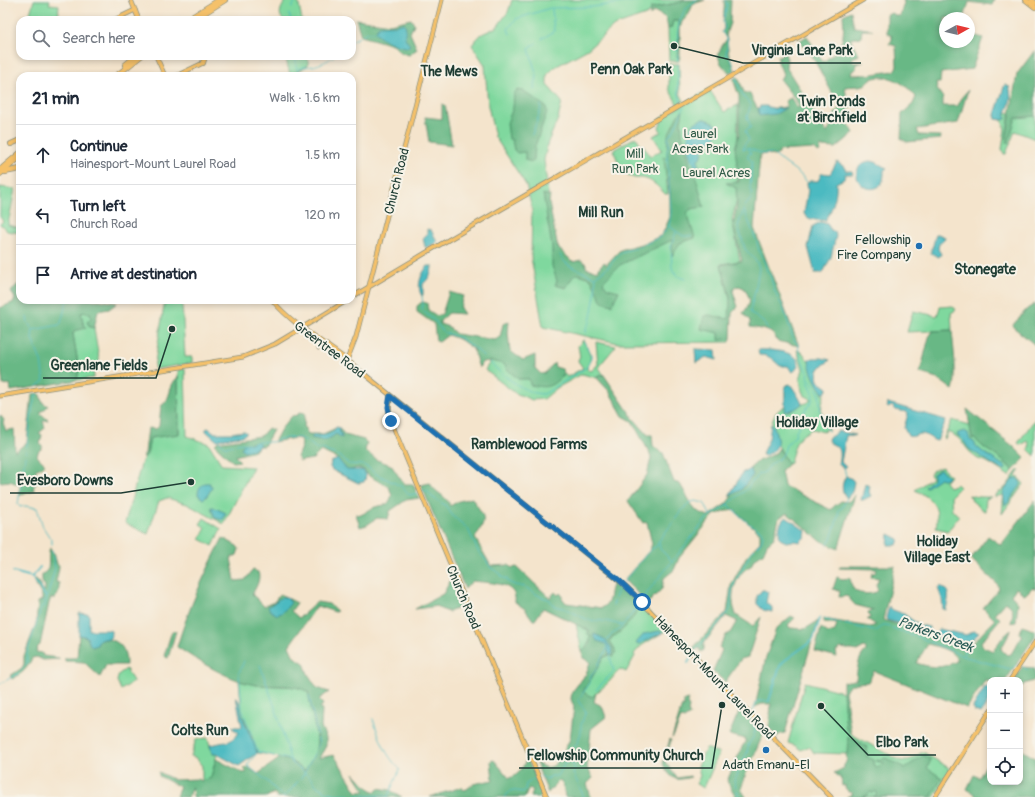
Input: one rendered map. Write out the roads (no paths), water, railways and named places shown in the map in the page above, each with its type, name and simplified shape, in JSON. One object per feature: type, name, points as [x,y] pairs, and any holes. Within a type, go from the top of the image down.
[{"type":"highway","points":[[193,16],[219,0]]},
{"type":"highway","points":[[199,16],[224,0]]},
{"type":"highway","points":[[1026,0],[1035,7]]},
{"type":"highway","points":[[1032,0],[1035,3]]},
{"type":"highway","points":[[117,72],[131,60]]},
{"type":"highway","points":[[121,72],[136,60]]},
{"type":"highway","points":[[11,144],[16,142]]},
{"type":"highway","points":[[0,170],[16,156]]},
{"type":"highway","points":[[0,174],[16,160]]},
{"type":"highway","points":[[0,174],[9,170],[16,169]]},
{"type":"main road","points":[[131,0],[137,16]]},
{"type":"main road","name":"Church Road","points":[[347,360],[356,337],[372,277],[442,0]]},
{"type":"main road","points":[[356,295],[863,0]]},
{"type":"main road","points":[[122,16],[135,10]]},
{"type":"main road","points":[[781,48],[785,48],[789,52]]},
{"type":"main road","points":[[158,60],[163,72]]},
{"type":"main road","points":[[184,72],[203,63]]},
{"type":"main road","points":[[372,277],[378,282]]},
{"type":"main road","name":"Greentree Road","points":[[276,304],[302,328],[347,360],[390,396]]},
{"type":"main road","points":[[0,396],[237,358],[275,344],[341,304]]},
{"type":"main road","points":[[319,348],[327,345]]},
{"type":"main road","name":"Church Road","points":[[390,396],[389,414],[394,431],[547,797]]},
{"type":"main road","name":"Hainesport-Mount Laurel Road","points":[[390,396],[604,568],[642,601],[832,797]]},
{"type":"main road","points":[[1012,677],[1035,642]]},
{"type":"main road","points":[[935,797],[989,713]]},
{"type":"water","points":[[404,23],[406,27],[405,38],[410,45],[408,47],[390,42],[380,37],[375,31],[379,26]]},
{"type":"water","points":[[1005,84],[1009,86],[1010,91],[1010,101],[1006,119],[996,119],[995,115]]},
{"type":"water","points":[[760,106],[775,109],[786,108],[776,114],[759,116],[758,109]]},
{"type":"water","points":[[703,119],[707,119],[716,125],[717,135],[703,145],[702,156],[698,159],[699,165],[696,167],[690,153],[688,137],[694,124]]},
{"type":"water","points":[[871,161],[887,168],[884,170],[884,178],[880,186],[871,189],[860,183],[857,172],[861,165]]},
{"type":"water","points":[[837,162],[846,168],[846,171],[852,171],[853,174],[845,174],[844,179],[836,183],[834,202],[826,220],[808,218],[804,214],[808,190],[807,183],[809,181],[818,181],[822,173],[830,174]]},
{"type":"water","points":[[821,222],[827,224],[831,230],[835,232],[836,236],[831,257],[824,271],[822,273],[815,273],[808,247],[813,226]]},
{"type":"water","points":[[427,229],[431,230],[437,241],[428,247],[425,247],[423,238],[427,234]]},
{"type":"water","points":[[936,234],[945,237],[939,244],[938,249],[941,254],[939,257],[931,253]]},
{"type":"water","points":[[428,266],[432,266],[432,269],[427,280],[423,284],[422,296],[419,284],[423,272]]},
{"type":"water","points":[[695,349],[716,350],[717,360],[706,357],[696,363]]},
{"type":"water","points":[[758,350],[769,350],[789,354],[798,360],[797,368],[792,372],[788,366],[780,366],[773,359],[759,355]]},
{"type":"water","points":[[813,358],[830,360],[818,370],[817,373],[818,381],[828,388],[825,393],[821,390],[812,373],[809,360]]},
{"type":"water","points":[[790,384],[802,404],[795,409],[785,412],[785,386]]},
{"type":"water","points":[[888,403],[946,420],[937,441],[923,434],[912,437],[908,436],[904,428],[908,414],[906,412],[896,410],[892,406],[888,408]]},
{"type":"water","points":[[771,424],[774,426],[777,436],[777,444],[774,450],[764,456],[762,453],[769,439]]},
{"type":"water","points":[[336,427],[340,428],[339,431],[342,438],[336,434],[326,440],[311,438],[313,435],[329,434]]},
{"type":"water","points":[[208,428],[215,433],[244,431],[247,433],[242,436],[216,440],[206,431]]},
{"type":"water","points":[[838,431],[855,435],[846,436],[841,462],[846,467],[844,468],[838,464],[838,448],[828,440],[829,437]]},
{"type":"water","points":[[964,431],[968,433],[970,440],[974,442],[976,446],[1006,467],[1006,469],[1000,469],[969,449],[957,435],[958,433]]},
{"type":"water","points":[[258,442],[260,445],[255,449],[244,451],[241,448],[244,444]]},
{"type":"water","points":[[338,459],[347,470],[364,471],[366,476],[364,482],[358,483],[332,470],[330,467],[331,462]]},
{"type":"water","points":[[749,469],[753,475],[741,490],[729,496],[743,472],[746,472]]},
{"type":"water","points":[[940,469],[948,476],[947,479],[944,480],[940,478],[925,487],[933,479],[933,474]]},
{"type":"water","points":[[846,476],[854,482],[852,492],[847,498],[842,488]]},
{"type":"water","points":[[1014,478],[1019,480],[1021,485],[1005,505],[1003,492]]},
{"type":"water","points":[[205,483],[210,483],[212,488],[203,499],[198,495],[198,493],[202,485]]},
{"type":"water","points":[[865,484],[870,486],[869,492],[871,496],[861,500]]},
{"type":"water","points":[[211,507],[226,513],[223,520],[215,518]]},
{"type":"water","points":[[786,517],[806,531],[805,537],[800,542],[786,542],[780,539],[780,527],[782,521]]},
{"type":"water","points":[[889,534],[899,539],[897,545],[888,545]]},
{"type":"water","points":[[940,586],[948,593],[946,610],[943,609],[942,599],[938,588]]},
{"type":"water","points":[[762,590],[768,592],[766,603],[772,607],[772,612],[763,610],[757,604],[757,596]]},
{"type":"water","points":[[282,597],[287,597],[291,603],[282,613],[277,615],[268,607]]},
{"type":"water","points":[[889,606],[893,610],[904,614],[919,625],[929,627],[929,632],[887,620],[886,618]]},
{"type":"water","points":[[79,613],[89,614],[89,630],[109,630],[111,631],[111,637],[109,639],[100,639],[97,645],[92,647],[87,637],[79,635]]},
{"type":"water","points":[[939,629],[966,635],[974,631],[979,633],[970,642],[955,641],[938,635],[937,633]]},
{"type":"water","points":[[662,631],[662,633],[640,644],[636,643],[644,634]]},
{"type":"water","points":[[594,634],[604,639],[609,644],[613,653],[612,655],[610,655],[608,651],[607,644],[597,641]]},
{"type":"water","points":[[987,686],[987,704],[981,713],[974,711],[973,707],[985,687]]},
{"type":"water","points":[[236,697],[240,703],[242,715],[257,753],[239,766],[217,754],[212,754],[210,745],[230,741],[239,733],[231,727],[242,727]]},
{"type":"waterway","points":[[292,8],[296,0]]},
{"type":"waterway","points":[[510,34],[508,29],[516,19],[550,8],[592,7],[643,0]]},
{"type":"waterway","points":[[678,61],[678,27],[684,12],[697,0]]},
{"type":"waterway","points":[[725,0],[727,5],[723,22],[725,28],[722,32],[727,42],[726,54],[733,63],[734,72]]},
{"type":"waterway","points":[[542,39],[554,31],[552,9]]},
{"type":"waterway","points":[[356,39],[368,32],[376,32]]},
{"type":"waterway","points":[[535,90],[534,88],[537,77],[529,49],[536,43]]},
{"type":"waterway","points":[[296,60],[298,72]]},
{"type":"waterway","points":[[298,70],[303,67],[313,66],[327,60]]},
{"type":"waterway","points":[[678,64],[678,90],[681,103]]},
{"type":"waterway","points":[[736,76],[744,98],[751,104],[747,117],[751,127],[745,131],[749,140],[745,143],[743,149],[747,148],[764,154],[772,153],[803,177],[807,182]]},
{"type":"waterway","points":[[532,135],[541,105]]},
{"type":"waterway","points":[[586,333],[586,328],[590,322],[595,295],[596,276],[608,267],[621,252],[636,248],[660,237],[669,226],[671,212],[667,152],[669,143],[668,137],[674,130],[684,107]]},
{"type":"waterway","points":[[749,150],[751,153],[748,155],[748,158],[752,161],[750,189],[752,193],[751,199],[745,206],[738,226],[745,249],[757,262],[759,268],[750,311],[763,322],[769,331]]},
{"type":"waterway","points":[[607,641],[612,634],[619,630],[708,517],[726,506],[748,488],[751,482],[756,479],[758,474],[765,472],[770,465],[781,457],[786,445],[795,436],[799,426],[799,419],[812,401],[813,391],[807,380],[809,373],[806,370],[799,352],[798,344],[794,340],[783,307],[777,297],[770,275],[767,271],[744,210]]},
{"type":"waterway","points":[[669,226],[683,236],[691,236]]},
{"type":"waterway","points":[[676,232],[671,247],[672,268],[677,276],[685,279]]},
{"type":"waterway","points":[[560,255],[562,259],[570,266],[595,277]]},
{"type":"waterway","points":[[422,296],[422,310],[436,322],[443,332],[460,338],[477,350],[485,358]]},
{"type":"waterway","points":[[33,330],[59,325],[61,323],[66,304]]},
{"type":"waterway","points":[[27,317],[28,323],[33,330]]},
{"type":"waterway","points":[[33,330],[32,339],[41,361],[44,381],[36,387]]},
{"type":"waterway","points":[[490,362],[514,383],[530,391],[544,394],[587,367],[591,354],[585,344],[584,339]]},
{"type":"waterway","points":[[808,377],[819,392],[821,419],[828,431]]},
{"type":"waterway","points":[[37,393],[33,405],[18,504],[20,507],[25,506],[37,508],[43,527],[52,541],[52,544]]},
{"type":"waterway","points":[[253,443],[272,442],[287,438],[300,438],[317,449],[323,449],[340,456],[348,464],[363,465],[367,467],[376,474],[401,486],[409,495],[419,493]]},
{"type":"waterway","points":[[218,440],[226,447],[236,444],[249,443]]},
{"type":"waterway","points":[[844,467],[846,476]]},
{"type":"waterway","points":[[422,491],[427,491],[432,497],[445,505],[453,516],[468,529],[478,551],[491,568],[501,574],[502,577],[507,579],[508,582],[525,587],[541,597],[549,599],[554,606],[564,608],[588,620],[605,621],[622,625]]},
{"type":"waterway","points":[[827,546],[831,539],[839,514],[838,510],[842,508],[847,498]]},
{"type":"waterway","points":[[624,582],[650,550],[657,546],[658,542],[690,502],[696,501],[704,503],[710,515]]},
{"type":"waterway","points":[[696,650],[730,610],[732,589],[735,582],[752,551],[761,542],[763,536],[761,531],[748,523],[728,505]]},
{"type":"waterway","points":[[659,541],[660,549],[672,561]]},
{"type":"waterway","points":[[44,609],[55,568],[52,550]]},
{"type":"waterway","points":[[13,572],[32,577],[40,567]]},
{"type":"waterway","points":[[34,580],[46,597]]},
{"type":"waterway","points":[[613,605],[618,590],[622,586]]},
{"type":"waterway","points":[[0,684],[19,673],[27,663],[27,653],[44,599],[48,596]]},
{"type":"waterway","name":"Parkers Creek","points":[[769,701],[780,666],[784,661],[813,640],[820,618]]},
{"type":"waterway","name":"Parkers Creek","points":[[824,619],[874,631],[886,626],[916,636],[966,657],[1010,669],[1018,665]]},
{"type":"waterway","points":[[964,641],[964,655]]},
{"type":"waterway","points":[[584,797],[573,773],[575,768],[571,762],[574,757],[573,748],[577,744],[581,733],[581,725],[586,711],[578,700],[590,683],[591,676],[596,670],[607,649],[606,644]]},
{"type":"waterway","points":[[596,690],[614,671],[610,657],[611,654]]},
{"type":"waterway","points":[[688,663],[691,657]]},
{"type":"waterway","points":[[244,661],[239,673],[242,709],[252,736]]},
{"type":"waterway","points":[[260,665],[277,713],[290,759]]},
{"type":"waterway","name":"Parkers Creek","points":[[1022,666],[1028,670],[1035,667]]},
{"type":"waterway","points":[[285,797],[304,774],[319,744],[309,695]]},
{"type":"waterway","name":"Parkers Creek","points":[[752,713],[757,701],[769,701]]},
{"type":"waterway","name":"Parkers Creek","points":[[752,718],[755,729]]},
{"type":"waterway","points":[[373,719],[380,740],[387,753],[400,769],[388,796]]},
{"type":"waterway","name":"Parkers Creek","points":[[739,797],[734,780],[747,753],[749,743],[753,738],[755,722]]},
{"type":"waterway","points":[[253,739],[258,752],[291,760],[292,763],[309,776],[317,786],[327,792],[345,794],[352,797],[363,795],[382,795],[389,797]]},
{"type":"waterway","points":[[258,752],[247,765],[285,797]]},
{"type":"waterway","points":[[540,776],[547,780],[551,776],[558,776],[566,761],[571,760]]},
{"type":"waterway","points":[[505,797],[511,790],[523,792],[526,784],[537,777]]},
{"type":"place","name":"Virginia Lane Park","points":[[674,46]]},
{"type":"place","name":"Fellowship Fire Company","points":[[919,246]]},
{"type":"place","name":"Greenlane Fields","points":[[172,329]]},
{"type":"place","name":"Evesboro Downs","points":[[191,482]]},
{"type":"place","name":"Fellowship Community Church","points":[[722,705]]},
{"type":"place","name":"Elbo Park","points":[[821,706]]},
{"type":"place","name":"Adath Emanu-El","points":[[766,750]]},
{"type":"district","name":"Penn Oak Park","points":[[631,69]]},
{"type":"district","name":"The Mews","points":[[449,71]]},
{"type":"district","name":"Twin Ponds at Birchfield","points":[[832,110]]},
{"type":"district","name":"Mill Run","points":[[601,212]]},
{"type":"district","name":"Stonegate","points":[[985,269]]},
{"type":"district","name":"Holiday Village","points":[[817,422]]},
{"type":"district","name":"Ramblewood Farms","points":[[529,444]]},
{"type":"district","name":"Holiday Village East","points":[[937,550]]},
{"type":"district","name":"Colts Run","points":[[200,730]]},
{"type":"park label","name":"Laurel Acres Park","points":[[700,140]]},
{"type":"park label","name":"Mill Run Park","points":[[635,160]]},
{"type":"park label","name":"Laurel Acres","points":[[716,172]]}]
